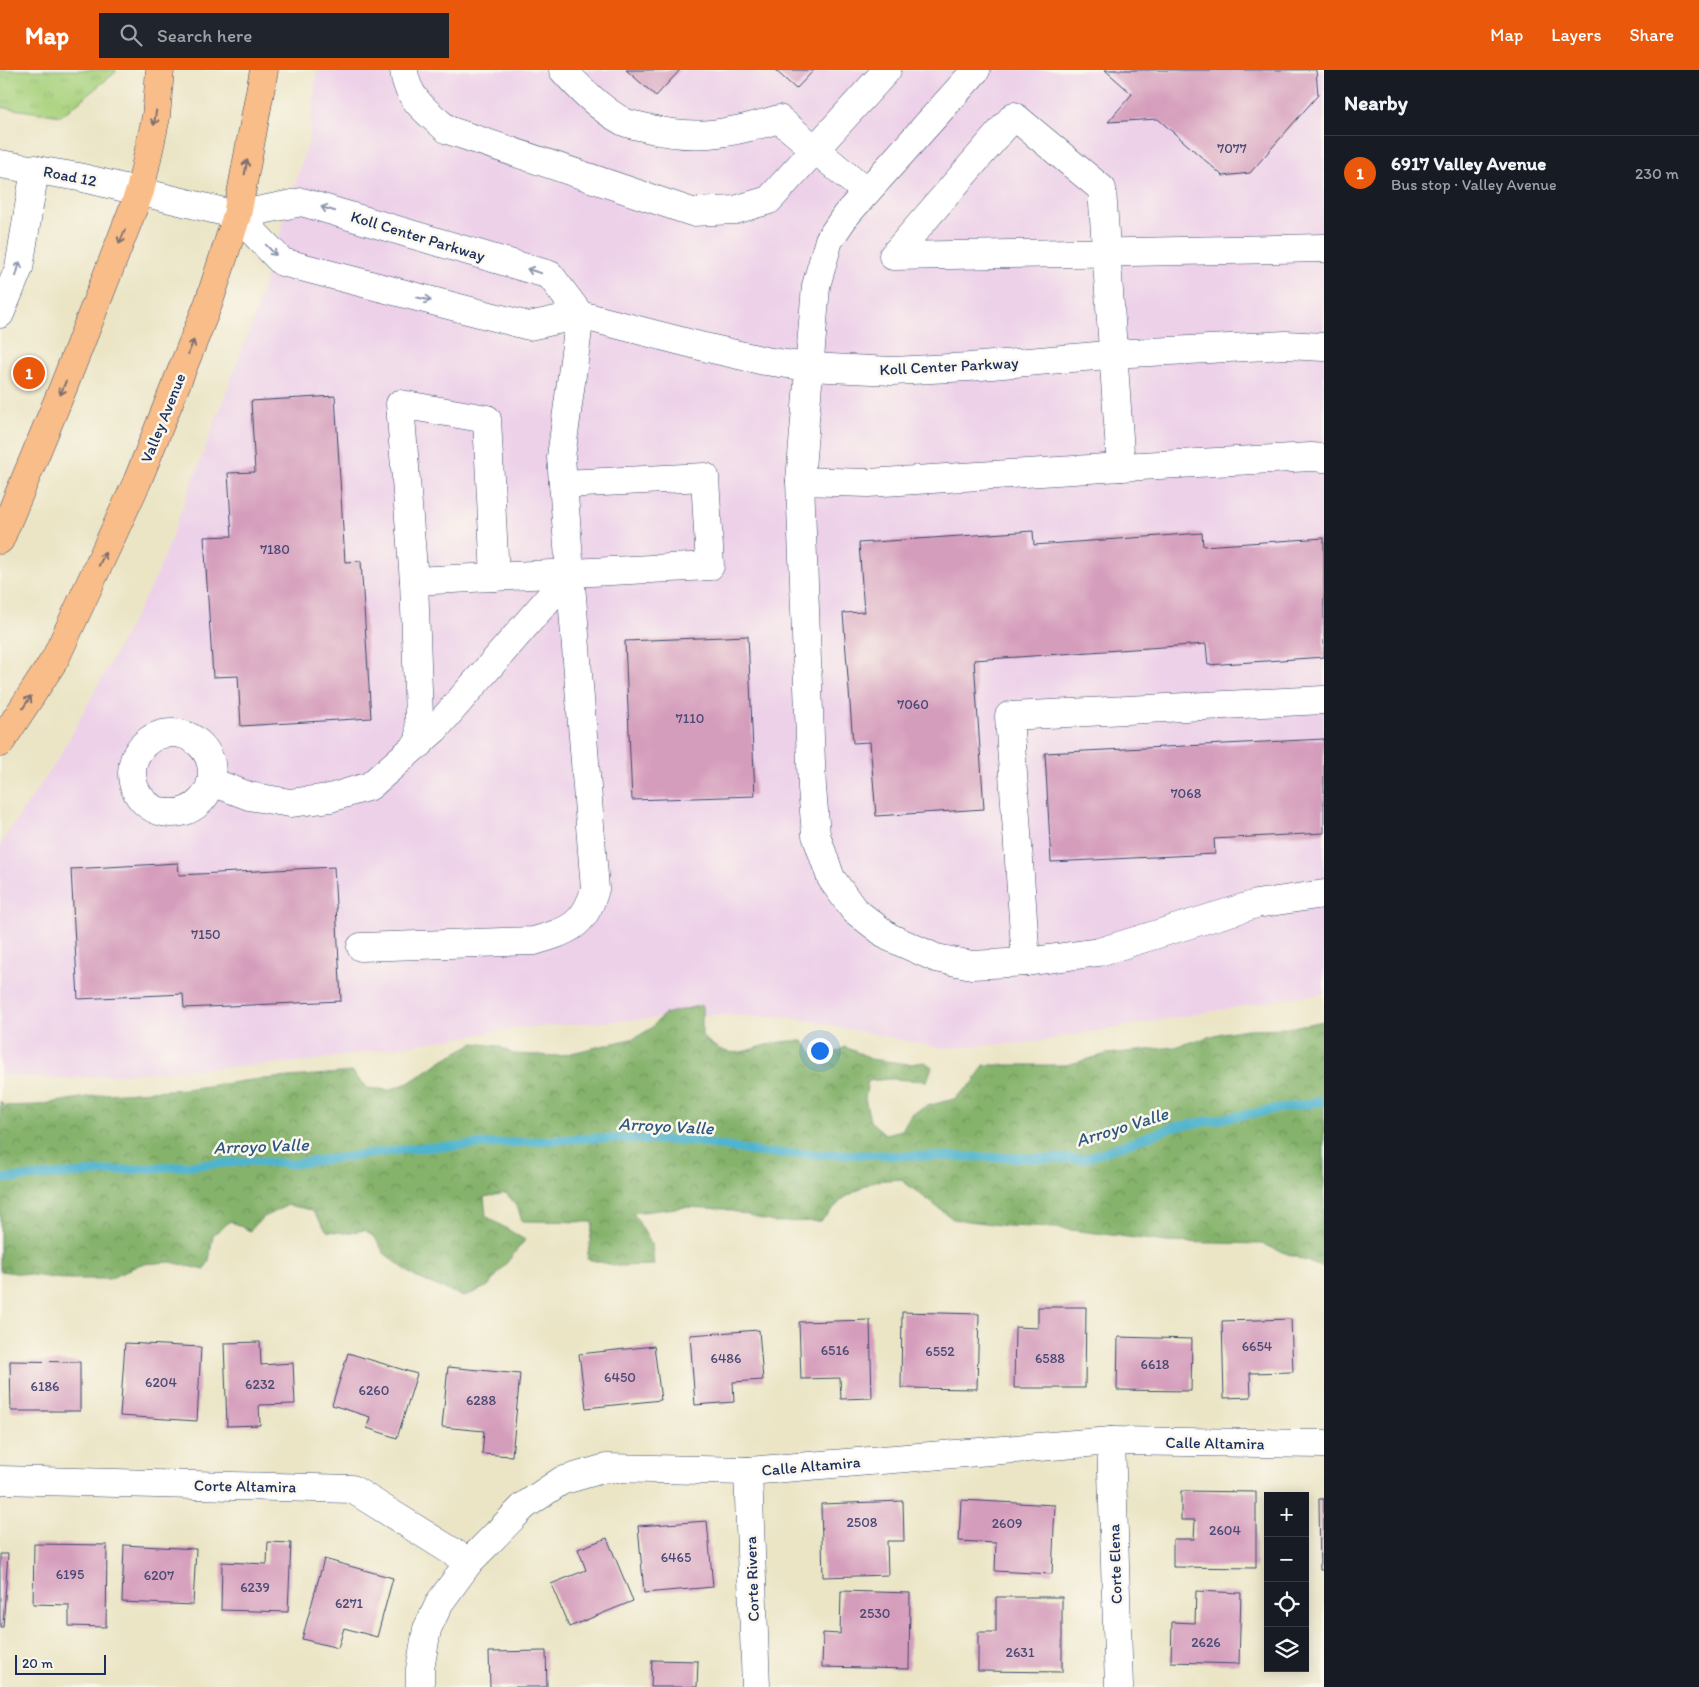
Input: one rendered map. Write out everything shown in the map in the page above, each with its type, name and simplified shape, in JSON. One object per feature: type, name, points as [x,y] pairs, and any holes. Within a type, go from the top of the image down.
[{"type":"main road","points":[[0,540],[63,388],[140,192],[156,117],[160,70]]},
{"type":"main road","name":"Valley Avenue","points":[[0,743],[55,659],[137,482],[209,302],[237,215],[264,70]]},
{"type":"street","points":[[404,70],[404,81],[418,105],[448,130],[692,212],[735,210],[769,200],[887,70]]},
{"type":"street","points":[[563,70],[586,96],[625,123],[669,134],[708,135],[746,129],[779,119],[866,192]]},
{"type":"street","points":[[976,70],[846,215],[829,240],[816,286],[800,481],[812,788],[816,835],[831,878],[854,910],[889,937],[936,958],[972,965],[1026,962],[1099,952],[1256,904],[1324,894]]},
{"type":"street","points":[[1121,466],[1114,354],[1106,252],[1102,189],[1014,116],[894,256],[1067,253],[1106,252],[1324,248]]},
{"type":"street","name":"Road 12","points":[[0,164],[79,177],[140,192]]},
{"type":"street","points":[[0,314],[19,268],[35,170]]},
{"type":"street","name":"Koll Center Parkway","points":[[140,192],[237,215],[302,202],[550,275],[580,315]]},
{"type":"street","name":"Koll Center Parkway","points":[[237,215],[282,262],[529,326],[580,315],[713,349],[809,367],[893,371],[969,367],[1114,354],[1286,345],[1324,346]]},
{"type":"street","points":[[362,947],[534,941],[560,933],[577,923],[591,906],[595,889],[561,457],[580,315]]},
{"type":"street","points":[[420,744],[414,581],[400,404],[487,419],[494,577]]},
{"type":"street","points":[[800,481],[868,483],[1121,466],[1311,457],[1324,458]]},
{"type":"street","points":[[414,581],[710,566],[706,477],[564,484]]},
{"type":"street","points":[[212,782],[249,796],[290,803],[330,798],[370,786],[435,729],[570,574]]},
{"type":"street","points":[[1026,962],[1009,716],[1324,700]]},
{"type":"street","name":"Calle Altamira","points":[[420,1687],[420,1669],[427,1629],[440,1602],[469,1562],[524,1506],[561,1481],[606,1468],[748,1471],[1111,1441],[1324,1444]]},
{"type":"street","name":"Corte Elena","points":[[1111,1441],[1119,1687]]},
{"type":"street","name":"Corte Rivera","points":[[748,1471],[756,1687]]},
{"type":"street","name":"Corte Altamira","points":[[0,1480],[352,1489],[469,1562]]},
{"type":"shaded area","points":[[317,70],[1324,70],[1324,994],[1026,1043],[943,1048],[790,1017],[704,1015],[518,1028],[311,1061],[56,1079],[0,1074],[0,844],[59,758],[158,573],[251,326],[309,139]]},
{"type":"green space","points":[[0,70],[116,70],[116,72],[61,116],[0,107]]},
{"type":"green space","points":[[702,1005],[702,1036],[711,1044],[726,1052],[740,1052],[776,1043],[803,1041],[823,1067],[834,1053],[845,1047],[870,1059],[909,1064],[925,1062],[932,1067],[927,1081],[889,1079],[868,1081],[865,1098],[870,1121],[885,1134],[902,1130],[911,1114],[927,1106],[954,1099],[973,1083],[984,1065],[1066,1065],[1107,1054],[1175,1047],[1222,1033],[1248,1029],[1287,1028],[1324,1021],[1324,1268],[1262,1244],[1167,1242],[1056,1228],[1007,1226],[953,1219],[900,1179],[874,1181],[844,1198],[821,1221],[773,1222],[725,1209],[685,1207],[633,1213],[652,1245],[654,1265],[617,1266],[587,1259],[593,1222],[522,1221],[517,1206],[506,1193],[484,1197],[486,1216],[525,1240],[488,1286],[464,1297],[415,1277],[384,1253],[376,1239],[365,1230],[345,1233],[327,1231],[312,1210],[288,1205],[262,1218],[250,1231],[230,1221],[213,1235],[209,1261],[204,1270],[171,1262],[141,1264],[109,1279],[63,1279],[0,1271],[0,1101],[5,1106],[38,1105],[104,1094],[185,1089],[252,1080],[352,1072],[367,1088],[389,1090],[410,1082],[444,1059],[474,1043],[498,1046],[513,1054],[559,1056],[635,1038],[650,1029],[664,1014]]},
{"type":"building","points":[[626,70],[680,70],[656,96]]},
{"type":"building","points":[[775,70],[814,70],[796,89]]},
{"type":"building","points":[[1105,70],[1316,70],[1318,95],[1250,173],[1223,176],[1158,119],[1108,122],[1132,94]]},
{"type":"building","points":[[335,396],[345,562],[361,561],[371,718],[241,726],[238,676],[213,677],[204,537],[232,536],[228,473],[255,472],[251,401]]},
{"type":"building","points":[[1033,531],[1034,545],[1202,533],[1203,546],[1324,538],[1324,657],[1208,665],[1206,644],[974,660],[984,809],[876,816],[870,742],[853,743],[843,613],[864,612],[859,543]]},
{"type":"building","points":[[748,636],[755,796],[632,800],[625,641]]},
{"type":"building","points":[[1324,739],[1324,833],[1214,839],[1215,854],[1051,862],[1045,753]]},
{"type":"building","points":[[178,863],[179,875],[334,867],[341,1001],[184,1008],[183,994],[78,999],[71,869]]},
{"type":"building","points":[[1038,1307],[1086,1307],[1085,1388],[1014,1388],[1015,1327],[1038,1328]]},
{"type":"building","points":[[902,1312],[979,1314],[977,1389],[901,1388]]},
{"type":"building","points":[[1291,1319],[1293,1372],[1250,1373],[1251,1397],[1224,1398],[1222,1321]]},
{"type":"building","points":[[870,1320],[872,1398],[841,1399],[840,1378],[801,1379],[799,1322]]},
{"type":"building","points":[[759,1330],[763,1380],[733,1382],[734,1402],[695,1405],[690,1335]]},
{"type":"building","points":[[1118,1337],[1192,1339],[1191,1391],[1117,1390]]},
{"type":"building","points":[[260,1342],[261,1365],[293,1363],[295,1404],[259,1405],[260,1425],[227,1426],[224,1343]]},
{"type":"building","points":[[125,1343],[201,1347],[197,1421],[120,1416]]},
{"type":"building","points":[[654,1346],[661,1400],[586,1408],[579,1354]]},
{"type":"building","points":[[348,1353],[417,1374],[397,1438],[367,1428],[370,1417],[332,1405]]},
{"type":"building","points":[[10,1361],[80,1362],[80,1411],[11,1411]]},
{"type":"building","points":[[448,1367],[520,1374],[512,1456],[482,1454],[484,1431],[442,1427]]},
{"type":"building","points":[[1181,1491],[1256,1492],[1256,1568],[1173,1567],[1173,1539],[1194,1539],[1195,1520],[1181,1520]]},
{"type":"building","points":[[1319,1499],[1324,1499],[1324,1570],[1320,1570]]},
{"type":"building","points":[[961,1500],[1055,1505],[1052,1574],[995,1571],[996,1543],[959,1541]]},
{"type":"building","points":[[903,1501],[904,1541],[887,1541],[888,1575],[823,1577],[821,1504]]},
{"type":"building","points":[[707,1521],[713,1587],[644,1593],[638,1526]]},
{"type":"building","points":[[607,1538],[633,1601],[569,1627],[551,1584],[586,1570],[578,1549]]},
{"type":"building","points":[[268,1542],[291,1543],[288,1612],[221,1610],[222,1562],[267,1564]]},
{"type":"building","points":[[34,1544],[107,1545],[106,1627],[69,1626],[69,1605],[33,1604]]},
{"type":"building","points":[[124,1545],[196,1549],[193,1605],[122,1602]]},
{"type":"building","points":[[0,1554],[8,1554],[3,1627],[0,1627]]},
{"type":"building","points":[[324,1559],[393,1578],[377,1637],[344,1628],[338,1648],[302,1639]]},
{"type":"building","points":[[841,1591],[910,1593],[909,1669],[822,1667],[823,1633],[840,1634]]},
{"type":"building","points":[[1196,1591],[1241,1593],[1239,1664],[1171,1662],[1172,1622],[1195,1623]]},
{"type":"building","points":[[996,1597],[1062,1597],[1062,1672],[978,1671],[978,1632],[996,1632]]},
{"type":"building","points":[[546,1651],[547,1687],[490,1687],[489,1652]]},
{"type":"building","points":[[652,1660],[698,1661],[697,1687],[651,1687]]},
{"type":"waterway","name":"Arroyo Valle","points":[[0,1179],[253,1161],[291,1164],[416,1148],[593,1138],[692,1141],[763,1153],[1084,1159],[1174,1127],[1324,1101]]},
{"type":"place","name":"6917 Valley Avenue","points":[[29,373]]}]
